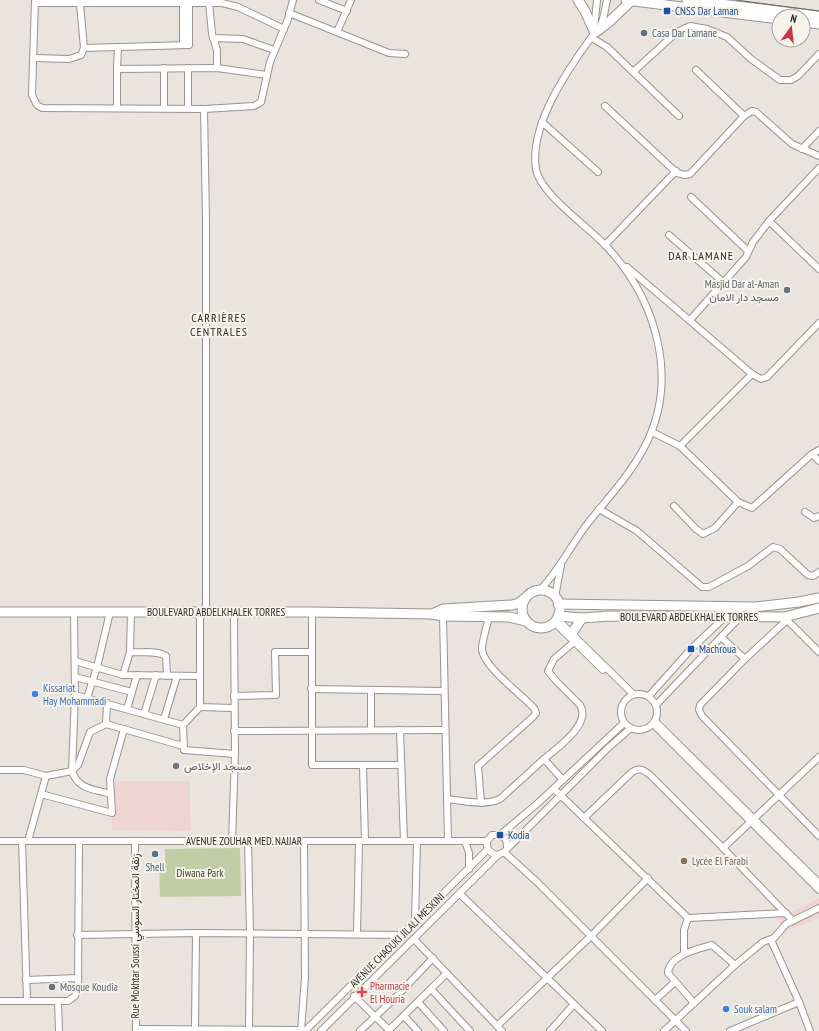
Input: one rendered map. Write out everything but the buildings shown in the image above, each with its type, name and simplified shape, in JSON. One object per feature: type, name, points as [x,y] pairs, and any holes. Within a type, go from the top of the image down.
[{"type":"street","points":[[284,29],[238,7],[209,2],[134,1],[80,4],[35,2],[32,95],[37,105],[42,108],[204,108],[259,104],[262,100],[274,50],[284,29],[293,0]]},
{"type":"street","points":[[319,0],[346,11]]},
{"type":"street","points":[[337,32],[351,0]]},
{"type":"street","points":[[578,0],[585,11],[594,34],[679,116]]},
{"type":"street","points":[[594,34],[596,0]]},
{"type":"street","points":[[539,591],[562,562],[579,535],[636,462],[652,432],[658,404],[662,373],[660,346],[657,333],[642,294],[606,245],[552,196],[538,176],[535,155],[538,131],[564,79],[602,21],[606,0]]},
{"type":"street","points":[[626,0],[771,18]]},
{"type":"street","points":[[594,34],[606,26],[631,0]]},
{"type":"street","points":[[687,0],[819,16]]},
{"type":"street","points":[[84,48],[183,46],[186,1]]},
{"type":"street","points":[[209,2],[213,38],[217,50],[217,68]]},
{"type":"street","points":[[34,58],[74,58],[81,55],[84,48],[80,4]]},
{"type":"street","points":[[289,13],[389,53],[405,54]]},
{"type":"street","points":[[634,72],[677,32],[690,26],[707,29],[727,37],[751,59],[780,80],[791,80],[798,76],[819,54]]},
{"type":"street","points":[[213,38],[243,39],[274,50]]},
{"type":"street","points":[[117,108],[118,47]]},
{"type":"street","points":[[164,68],[164,108]]},
{"type":"street","points":[[188,68],[188,108]]},
{"type":"street","points":[[117,69],[217,68],[267,75]]},
{"type":"street","points":[[696,70],[744,116]]},
{"type":"street","points":[[605,106],[682,175],[690,174],[744,116],[752,111],[756,112],[792,144],[819,156]]},
{"type":"street","points":[[204,108],[206,221],[203,613],[200,707],[183,725],[184,750],[235,754]]},
{"type":"street","points":[[542,122],[598,172]]},
{"type":"street","points":[[802,149],[819,131]]},
{"type":"street","points":[[690,320],[746,257],[753,242],[769,221],[819,168]]},
{"type":"street","points":[[606,245],[676,171]]},
{"type":"street","points":[[691,197],[748,251]]},
{"type":"street","points":[[769,221],[819,269]]},
{"type":"street","points":[[669,235],[723,282]]},
{"type":"street","points":[[618,260],[758,378],[765,379],[819,323]]},
{"type":"street","points":[[680,446],[752,374]]},
{"type":"street","points":[[652,432],[680,446],[738,502],[752,508],[812,454],[819,450]]},
{"type":"street","points":[[812,454],[819,461]]},
{"type":"street","points":[[674,506],[696,529],[703,534],[715,528],[738,502]]},
{"type":"street","points":[[599,509],[637,531],[702,587],[709,587],[748,566],[773,547],[780,549],[808,575],[813,576],[819,572]]},
{"type":"street","points":[[806,512],[814,518],[819,516]]},
{"type":"street","points":[[562,562],[556,600],[556,619],[631,695]]},
{"type":"street","name":"BOULEVARD ABDELKHALEK TORRES","points":[[432,614],[443,609],[512,605],[522,602],[528,596],[539,591],[545,591],[556,600],[745,607],[772,606],[819,598]]},
{"type":"street","points":[[526,621],[522,610],[524,600],[528,596]]},
{"type":"street","points":[[649,696],[691,649],[725,617],[733,606]]},
{"type":"street","points":[[656,705],[740,618],[745,607]]},
{"type":"street","name":"BOULEVARD ABDELKHALEK TORRES","points":[[0,612],[312,612],[432,614],[443,616],[509,617],[526,621],[534,627],[540,628],[545,627],[556,619],[609,616],[786,618],[819,608]]},
{"type":"street","points":[[74,612],[75,695],[72,771],[74,779],[79,785],[111,794]]},
{"type":"street","points":[[87,698],[97,667],[110,612]]},
{"type":"street","points":[[123,675],[130,652],[131,612]]},
{"type":"street","points":[[312,612],[312,765],[402,765]]},
{"type":"street","points":[[232,841],[235,754],[233,708],[234,613]]},
{"type":"street","points":[[443,616],[448,841]]},
{"type":"street","points":[[481,802],[478,766],[534,717],[536,713],[534,708],[493,668],[484,656],[482,648],[489,616]]},
{"type":"street","points":[[447,799],[490,803],[500,799],[574,732],[582,720],[583,708],[548,671],[554,659],[573,637],[582,618]]},
{"type":"street","points":[[819,652],[786,618],[700,705],[699,710],[702,716],[819,836]]},
{"type":"street","points":[[556,619],[631,695]]},
{"type":"street","points":[[721,637],[744,659]]},
{"type":"street","points":[[130,652],[158,653],[166,656],[167,676]]},
{"type":"street","points":[[234,696],[276,695],[275,652],[311,652]]},
{"type":"street","points":[[75,661],[123,675],[200,676]]},
{"type":"street","points":[[127,709],[137,675]]},
{"type":"street","points":[[144,714],[156,675]]},
{"type":"street","points":[[164,719],[177,676]]},
{"type":"street","points":[[75,677],[132,692]]},
{"type":"street","points":[[311,689],[444,691]]},
{"type":"street","points":[[371,690],[371,730]]},
{"type":"street","points":[[641,693],[649,696],[658,710],[654,723],[642,730],[631,728],[624,723],[620,712],[621,706],[631,695],[641,693]]},
{"type":"street","points":[[75,695],[183,725]]},
{"type":"street","points":[[106,724],[107,703]]},
{"type":"street","points":[[200,707],[233,708]]},
{"type":"street","points":[[500,835],[554,789],[624,723]]},
{"type":"street","points":[[654,723],[819,883]]},
{"type":"street","points":[[0,770],[24,770],[46,776],[72,771],[78,765],[90,732],[106,724],[184,746]]},
{"type":"street","name":"AVENUE CHAOUKI JILALI MESKINI","points":[[323,1030],[354,996],[608,748],[631,728]]},
{"type":"street","points":[[41,794],[112,813],[110,779],[124,729]]},
{"type":"street","points":[[400,730],[404,841]]},
{"type":"street","points":[[234,731],[445,730]]},
{"type":"street","points":[[723,848],[819,757]]},
{"type":"street","points":[[544,759],[563,780]]},
{"type":"street","points":[[357,934],[362,841],[363,765]]},
{"type":"street","points":[[584,818],[632,772],[637,769],[642,770],[649,774],[793,921]]},
{"type":"street","points":[[27,1001],[25,841],[46,776]]},
{"type":"street","points":[[554,789],[688,918],[786,913]]},
{"type":"street","points":[[753,820],[819,890]]},
{"type":"street","points":[[492,835],[500,835],[506,840],[503,851],[492,853],[488,849],[487,841],[492,835]]},
{"type":"street","name":"AVENUE ZOUHAR MED. NAJJAR","points":[[0,841],[487,841]]},
{"type":"street","points":[[0,1001],[68,1002],[75,996],[78,978],[77,935],[80,841]]},
{"type":"street","name":"Rue Mokhtar Soussi زنقة المختار السوسي","points":[[135,841],[136,1030]]},
{"type":"street","points":[[248,841],[250,933],[248,1029]]},
{"type":"street","points":[[136,1030],[248,1029],[302,1031],[305,977],[304,841]]},
{"type":"street","points":[[415,922],[417,841]]},
{"type":"street","points":[[465,841],[469,853],[469,869]]},
{"type":"street","name":"AVENUE CHAOUKI JILALI MESKINI","points":[[302,1031],[403,935],[488,849]]},
{"type":"street","points":[[503,851],[536,881],[686,1031]]},
{"type":"street","points":[[498,1026],[591,936],[648,878]]},
{"type":"street","points":[[460,894],[602,1031]]},
{"type":"street","points":[[664,1031],[735,965],[763,942],[771,940],[782,926],[819,908]]},
{"type":"street","points":[[684,954],[684,930],[688,918]]},
{"type":"street","points":[[77,935],[135,933],[403,935]]},
{"type":"street","points":[[192,1029],[196,933]]},
{"type":"street","points":[[414,939],[502,1031]]},
{"type":"street","points":[[771,940],[799,1002],[810,1031]]},
{"type":"street","points":[[694,1003],[668,973],[669,967],[684,954],[712,945],[735,965]]},
{"type":"street","points":[[360,1031],[433,958]]},
{"type":"street","points":[[354,996],[390,1031],[447,972]]},
{"type":"street","points":[[26,980],[78,978]]},
{"type":"street","points":[[655,1000],[675,982]]},
{"type":"street","points":[[431,989],[470,1031]]},
{"type":"street","points":[[58,1002],[59,1031]]},
{"type":"street","points":[[418,1002],[444,1031]]},
{"type":"street","points":[[734,1030],[799,1002]]},
{"type":"street","points":[[550,1031],[574,1004]]},
{"type":"street","points":[[404,1016],[418,1031]]},
{"type":"shaded area","points":[[112,781],[190,781],[191,831],[112,830]]},
{"type":"shaded area","points":[[819,898],[819,918],[786,931],[777,919]]},
{"type":"green space","name":"Diwana Park","points":[[240,848],[241,896],[160,897],[159,861],[165,861],[165,849]]},
{"type":"tram line","points":[[736,0],[819,11]]},
{"type":"place","name":"CNSS Dar Laman","points":[[667,11]]},
{"type":"place","name":"Casa Dar Lamane","points":[[644,33]]},
{"type":"place","name":"Masjid Dar al-Aman مسجد دار الامان","points":[[787,290]]},
{"type":"place","name":"Machroua","points":[[691,649]]},
{"type":"place","name":"Kissariat Hay Mohammadi","points":[[35,694]]},
{"type":"place","name":"مسجد الإخلاص","points":[[176,766]]},
{"type":"place","name":"Kodia","points":[[500,835]]},
{"type":"place","name":"Shell","points":[[155,854]]},
{"type":"place","name":"Lycée El Farabi","points":[[684,861]]},
{"type":"place","name":"Mosque Koudia","points":[[52,987]]},
{"type":"place","name":"Pharmacie El Houria","points":[[362,992]]},
{"type":"place","name":"Souk salam","points":[[726,1009]]},
{"type":"district","name":"DAR LAMANE","points":[[701,256]]},
{"type":"district","name":"CARRIÈRES CENTRALES","points":[[219,325]]}]
